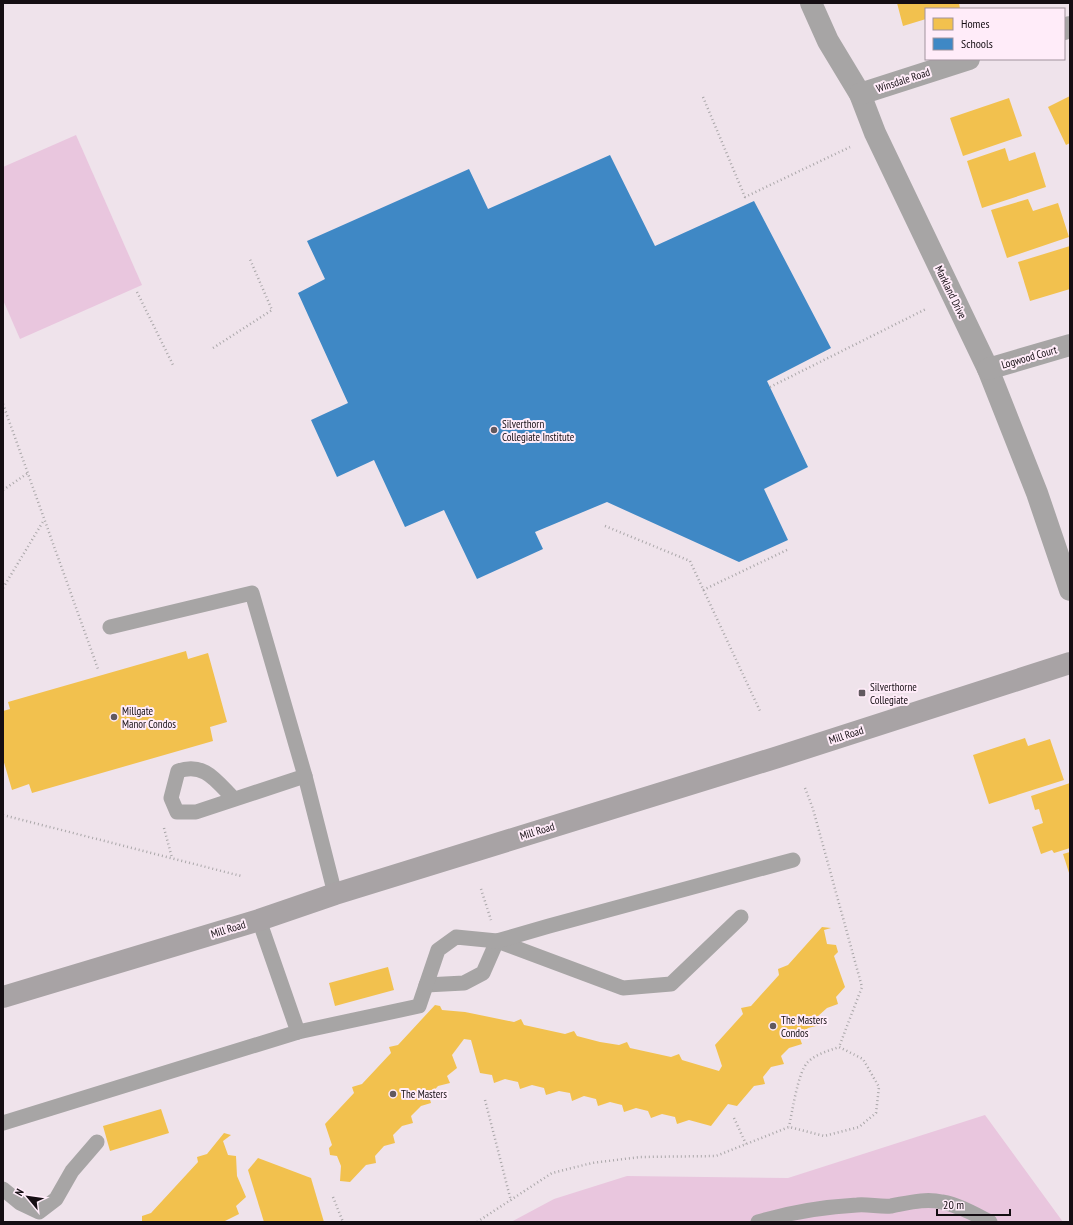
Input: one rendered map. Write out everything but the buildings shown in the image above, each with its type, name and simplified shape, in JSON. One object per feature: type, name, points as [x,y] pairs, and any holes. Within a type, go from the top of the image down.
[{"type":"street","name":"Markland Drive","points":[[811,3],[828,41],[860,94],[875,133],[988,369],[1037,493],[1070,590]]},
{"type":"street","name":"Winsdale Road","points":[[860,94],[966,60]]},
{"type":"street","name":"Logwood Court","points":[[988,369],[1070,345]]},
{"type":"street","name":"Mill Road","points":[[3,997],[259,920],[335,894],[1070,663]]},
{"type":"lane","points":[[110,627],[252,593],[305,776],[335,894]]},
{"type":"lane","points":[[234,799],[305,776]]},
{"type":"lane","points":[[426,986],[464,983],[483,973],[497,942],[549,926],[793,860]]},
{"type":"lane","points":[[3,1124],[298,1032],[419,1006],[438,950],[456,937],[497,942],[623,988],[671,984],[741,917]]},
{"type":"lane","points":[[259,920],[298,1032]]},
{"type":"lane","points":[[3,1189],[20,1203],[39,1212],[56,1199],[72,1171],[97,1142]]},
{"type":"lane","points":[[758,1222],[787,1213],[838,1206],[865,1204],[889,1206],[908,1202],[926,1201],[956,1205],[990,1222]]},
{"type":"path","points":[[703,97],[745,197],[850,147]]},
{"type":"path","points":[[213,348],[272,310],[249,257]]},
{"type":"path","points":[[137,292],[174,367]]},
{"type":"path","points":[[770,387],[926,309]]},
{"type":"path","points":[[3,404],[98,669]]},
{"type":"path","points":[[3,490],[28,473]]},
{"type":"path","points":[[3,588],[45,520]]},
{"type":"path","points":[[605,526],[690,561],[760,711]]},
{"type":"path","points":[[704,590],[789,549]]},
{"type":"path","points":[[805,788],[813,809],[862,987],[839,1047]]},
{"type":"path","points":[[3,815],[240,876]]},
{"type":"path","points":[[481,889],[490,914]]},
{"type":"path","points":[[477,1222],[552,1173],[592,1163],[640,1158],[716,1156],[789,1127],[824,1136],[859,1128],[876,1113],[879,1087],[863,1060],[839,1047],[822,1053],[807,1062],[795,1092],[789,1127]]},
{"type":"path","points":[[485,1100],[511,1201]]},
{"type":"path","points":[[734,1118],[746,1144]]},
{"type":"path","points":[[333,1197],[343,1222]]},
{"type":"shaded area","points":[[76,135],[142,285],[20,339],[3,300],[3,167]]},
{"type":"shaded area","points":[[985,1115],[1063,1222],[511,1222],[554,1199],[627,1176],[788,1178]]},
{"type":"place","name":"Silverthorn Collegiate Institute","points":[[494,430]]},
{"type":"place","name":"Silverthorne Collegiate","points":[[862,693]]},
{"type":"place","name":"Millgate Manor Condos","points":[[114,717]]},
{"type":"place","name":"The Masters Condos","points":[[773,1026]]},
{"type":"place","name":"The Masters","points":[[393,1094]]}]
